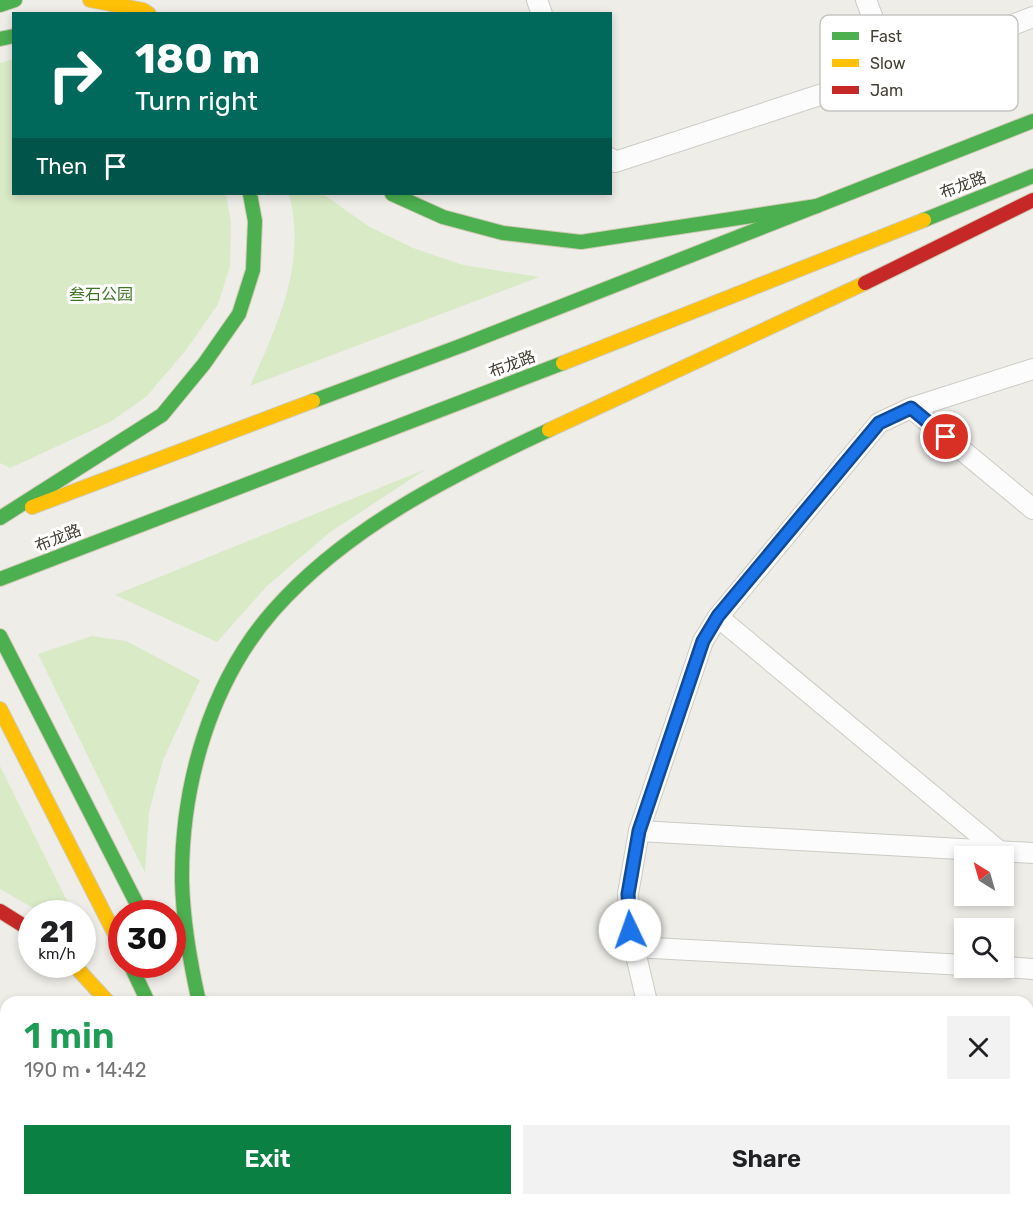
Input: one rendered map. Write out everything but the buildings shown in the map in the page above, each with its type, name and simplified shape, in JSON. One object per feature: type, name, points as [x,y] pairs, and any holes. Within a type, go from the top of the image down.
[{"type":"main road","points":[[0,5],[15,0]]},
{"type":"main road","points":[[90,0],[146,12]]},
{"type":"main road","name":"布龙路","points":[[0,518],[463,345],[1033,121]]},
{"type":"main road","name":"布龙路","points":[[0,579],[581,356],[1033,176]]},
{"type":"main road","points":[[0,518],[162,415],[204,363],[239,314],[253,270],[255,221],[250,195]]},
{"type":"main road","points":[[394,195],[443,217],[503,233],[581,242],[817,206]]},
{"type":"main road","points":[[198,996],[188,951],[182,880],[185,820],[196,759],[220,694],[246,646],[281,603],[328,560],[393,512],[472,466],[950,243],[1033,200]]},
{"type":"main road","points":[[0,636],[135,900]]},
{"type":"main road","points":[[0,709],[108,921]]},
{"type":"main road","points":[[0,911],[18,922]]},
{"type":"main road","points":[[86,978],[102,996]]},
{"type":"main road","points":[[137,978],[145,996]]},
{"type":"street","points":[[866,0],[872,15]]},
{"type":"street","points":[[1018,23],[1033,17]]},
{"type":"street","points":[[612,160],[615,162],[820,95]]},
{"type":"street","points":[[646,996],[630,930],[628,894],[639,831],[703,641],[718,616],[879,423],[911,408],[1033,369]]},
{"type":"street","points":[[911,408],[1033,509]]},
{"type":"street","points":[[718,616],[993,846]]},
{"type":"street","points":[[639,831],[954,848]]},
{"type":"street","points":[[1014,852],[1033,853]]},
{"type":"street","points":[[634,947],[954,964]]},
{"type":"street","points":[[1014,968],[1033,969]]},
{"type":"green space","name":"叁石公园","points":[[12,59],[12,195],[226,195],[231,223],[230,266],[218,304],[186,350],[146,397],[110,422],[10,468],[0,463],[0,63]]},
{"type":"green space","points":[[289,195],[324,195],[368,226],[413,248],[463,265],[539,277],[250,386],[287,293],[292,269],[294,220]]},
{"type":"green space","points":[[426,469],[329,533],[267,586],[217,642],[115,595]]},
{"type":"green space","points":[[92,636],[126,641],[200,680],[163,760],[149,812],[145,873],[38,654]]},
{"type":"green space","points":[[0,766],[67,900],[19,900],[0,889]]},
{"type":"traffic: fast","points":[[0,5],[15,0]]},
{"type":"traffic: fast","points":[[0,39],[12,36]]},
{"type":"traffic: fast","points":[[313,401],[463,345],[1033,121]]},
{"type":"traffic: fast","points":[[924,220],[1033,176]]},
{"type":"traffic: fast","points":[[0,518],[162,415],[204,364],[239,314],[253,270],[255,221],[250,195]]},
{"type":"traffic: fast","points":[[394,195],[443,217],[503,233],[581,242],[817,206]]},
{"type":"traffic: fast","points":[[0,579],[563,363]]},
{"type":"traffic: fast","points":[[198,996],[190,957],[182,881],[187,809],[194,773],[216,703],[251,639],[273,611],[302,581],[366,529],[437,486],[549,430]]},
{"type":"traffic: fast","points":[[0,636],[135,900]]},
{"type":"traffic: fast","points":[[137,978],[145,996]]},
{"type":"traffic: slow","points":[[90,0],[146,12]]},
{"type":"traffic: slow","points":[[563,363],[924,220]]},
{"type":"traffic: slow","points":[[549,430],[865,283]]},
{"type":"traffic: slow","points":[[32,507],[313,401]]},
{"type":"traffic: slow","points":[[0,709],[108,921]]},
{"type":"traffic: slow","points":[[86,978],[102,996]]},
{"type":"traffic: jam","points":[[865,283],[1033,200]]},
{"type":"traffic: jam","points":[[0,911],[18,922]]},
{"type":"route","points":[[630,930],[628,894],[639,831],[703,641],[718,616],[879,423],[911,408],[946,437]]}]
